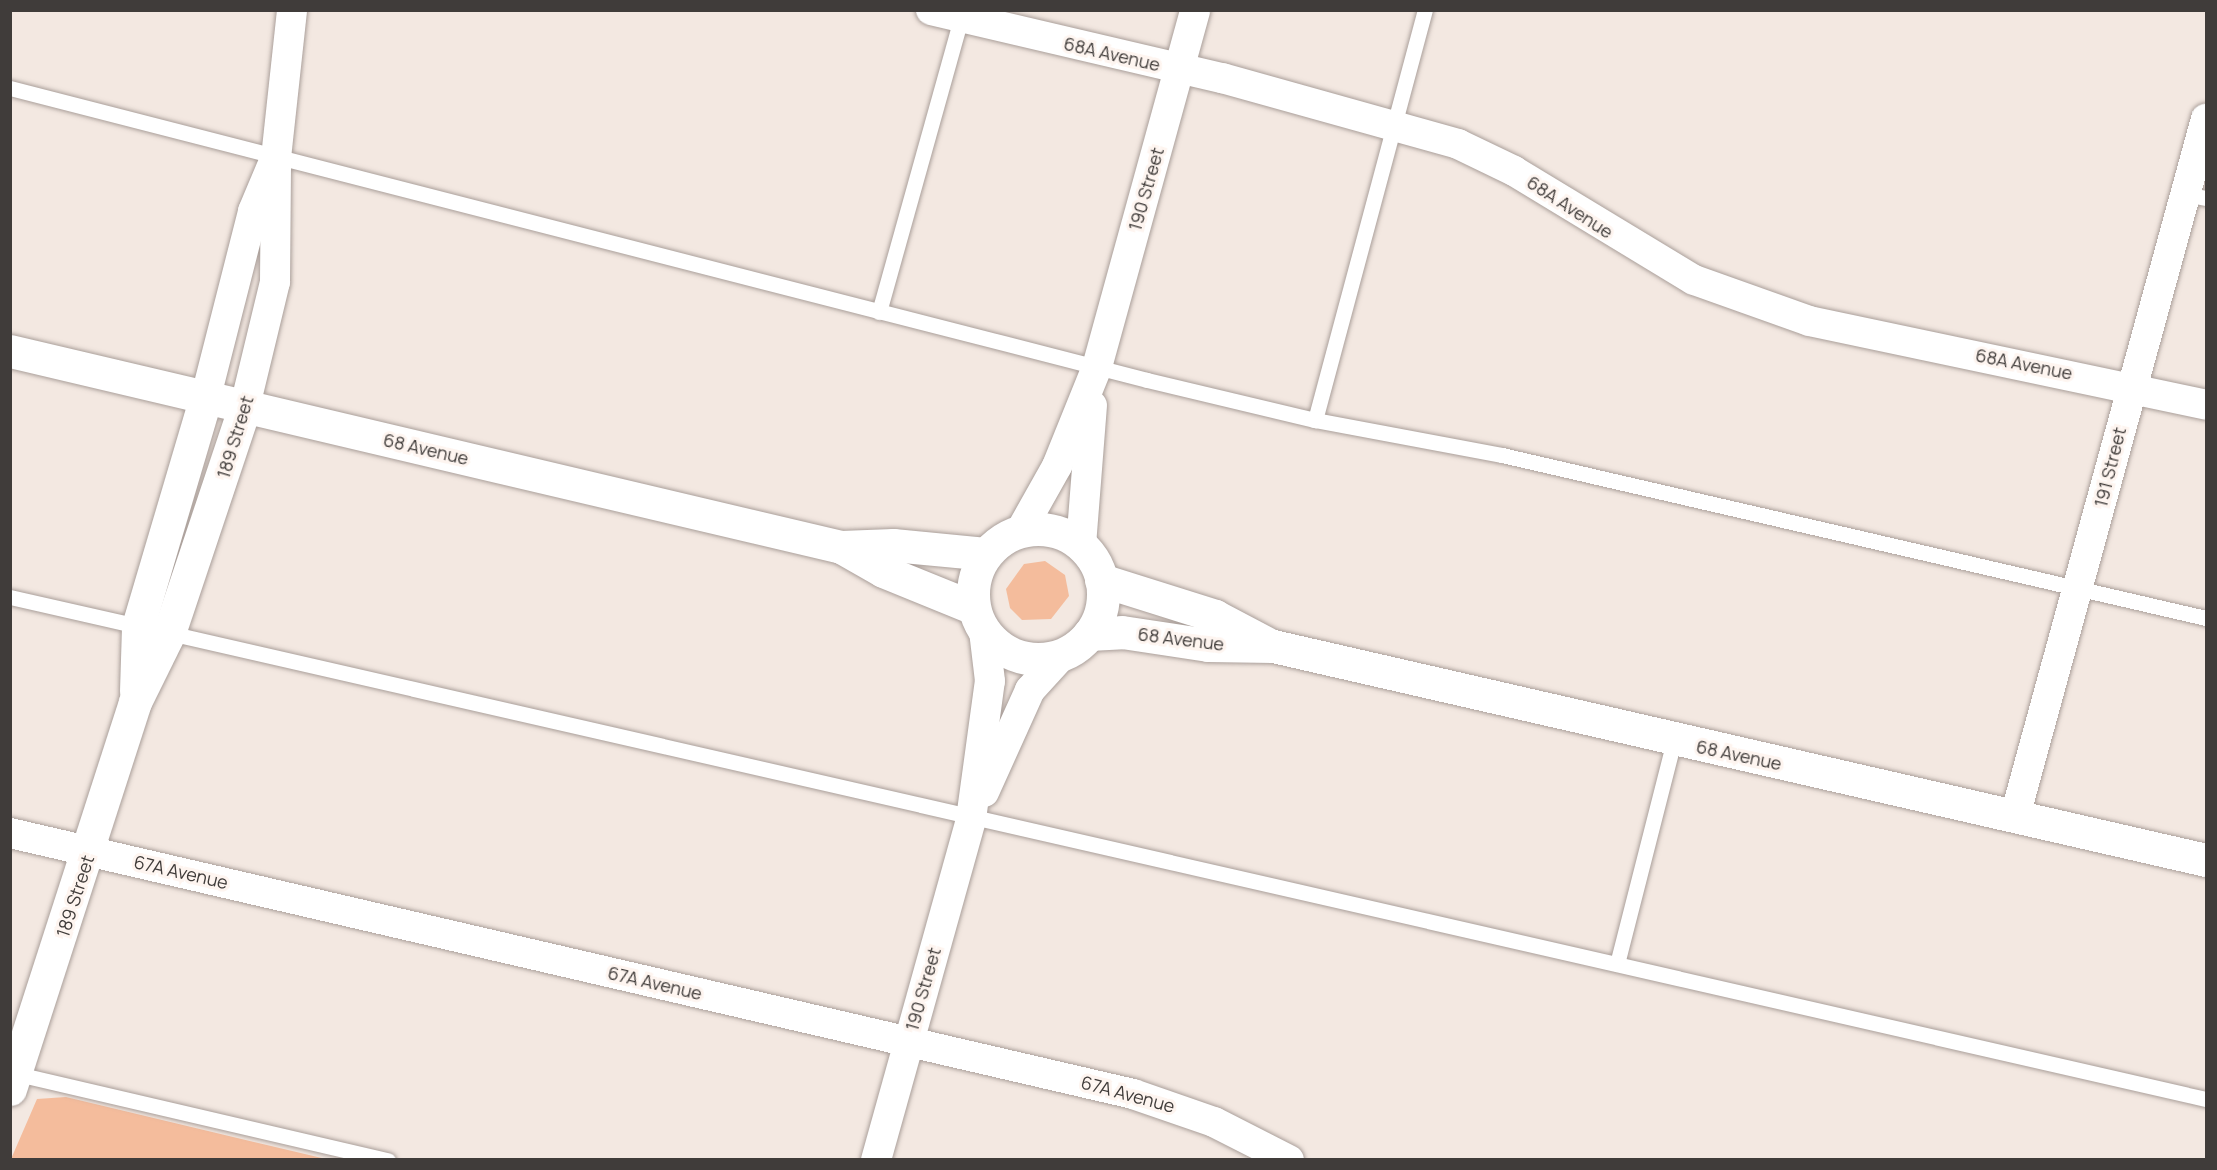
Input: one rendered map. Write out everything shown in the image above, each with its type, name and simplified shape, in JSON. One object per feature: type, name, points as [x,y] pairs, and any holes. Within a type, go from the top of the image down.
[{"type":"street","name":"189 Street","points":[[12,1078],[90,851],[135,702],[170,633],[245,406],[275,282],[276,158],[292,10]]},
{"type":"street","name":"68A Avenue","points":[[931,10],[1180,69],[1458,144],[1514,171],[1694,280],[1809,321],[2131,386],[2206,405]]},
{"type":"street","name":"190 Street","points":[[1020,532],[1057,466],[1097,367],[1196,10]]},
{"type":"street","name":"191 Street","points":[[2015,816],[2079,589],[2131,386],[2196,196],[2206,119]]},
{"type":"street","name":"189 Street","points":[[135,702],[138,626],[206,396],[253,211],[276,158]]},
{"type":"street","name":"68 Avenue","points":[[10,351],[840,547],[893,545],[986,554]]},
{"type":"street","name":"190 Street","points":[[1081,545],[1097,367]]},
{"type":"street","points":[[1052,531],[1081,545],[1101,580],[1102,604],[1089,634],[1063,654],[1039,659],[1016,655],[979,619],[973,584],[986,554],[1020,532],[1052,531]]},
{"type":"street","name":"68 Avenue","points":[[840,547],[979,619]]},
{"type":"street","name":"68 Avenue","points":[[1101,580],[1215,616],[1273,646]]},
{"type":"street","name":"190 Street","points":[[876,1160],[971,819],[990,681],[979,619]]},
{"type":"street","name":"68 Avenue","points":[[1089,634],[1122,632],[1208,645],[1273,646],[1674,741],[2206,860]]},
{"type":"street","name":"190 Street","points":[[971,819],[1030,690],[1063,654]]},
{"type":"street","name":"67A Avenue","points":[[10,833],[1164,1102],[1289,1160]]},
{"type":"lane","points":[[1315,420],[1392,126],[1425,10]]},
{"type":"lane","points":[[879,312],[961,18]]},
{"type":"lane","points":[[10,88],[879,312],[1315,420],[1502,455],[2206,618]]},
{"type":"lane","points":[[10,597],[971,819],[2206,1099]]},
{"type":"lane","points":[[1617,964],[1674,741]]},
{"type":"lane","points":[[12,1078],[388,1160]]},
{"type":"shaded area","points":[[1045,561],[1065,575],[1069,596],[1051,619],[1022,620],[1010,608],[1006,589],[1024,564]]},
{"type":"shaded area","points":[[66,1097],[326,1159],[11,1159],[37,1099]]}]
